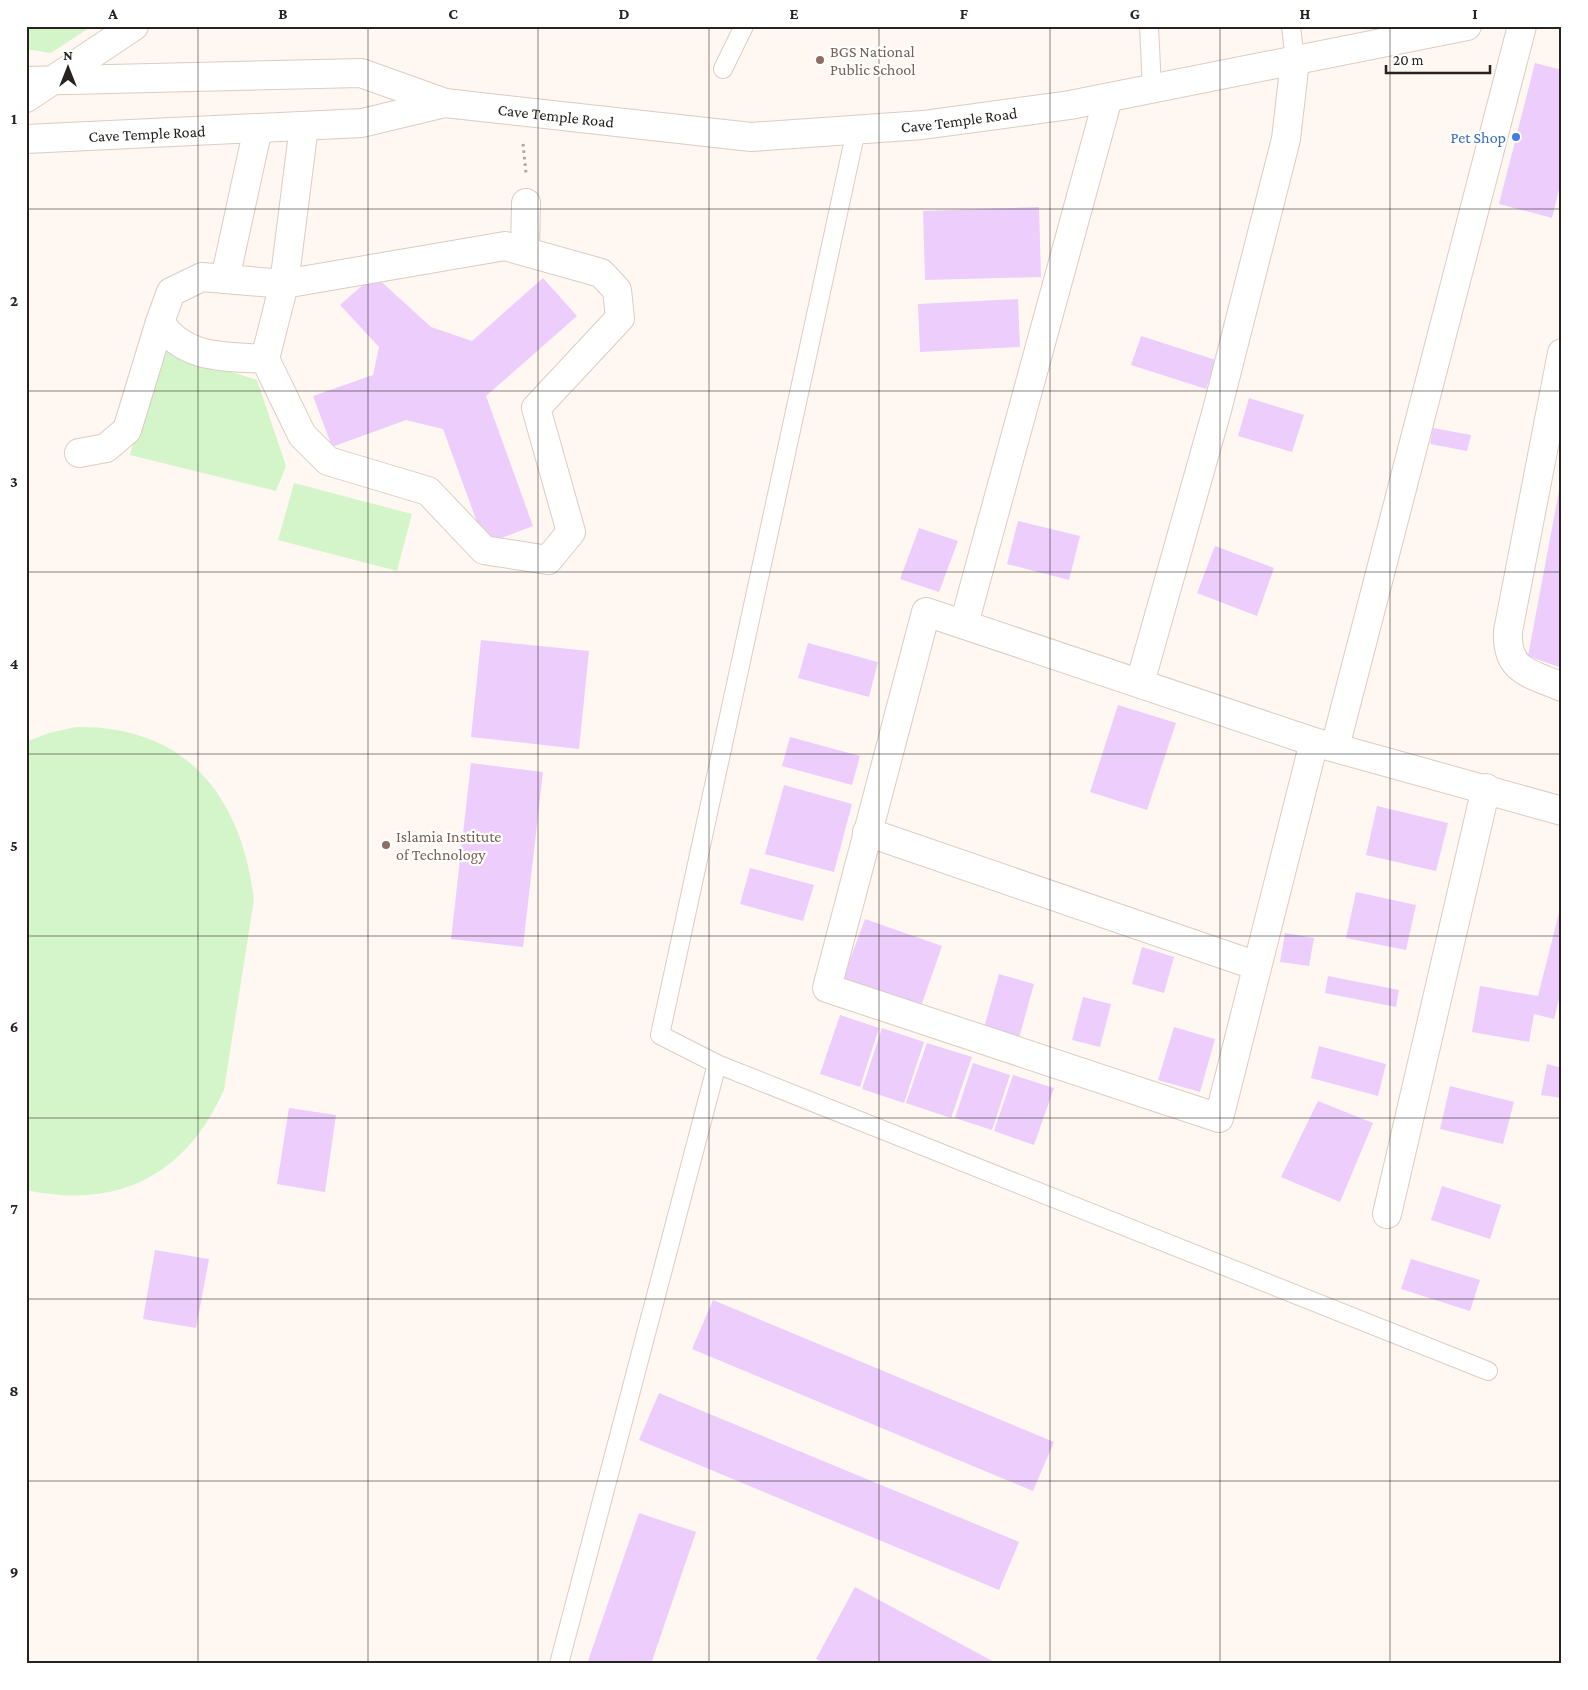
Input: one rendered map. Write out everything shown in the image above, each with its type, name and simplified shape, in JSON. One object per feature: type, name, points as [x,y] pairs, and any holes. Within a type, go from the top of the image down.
[{"type":"street","points":[[26,98],[39,80],[134,26]]},
{"type":"street","name":"Cave Temple Road","points":[[39,80],[361,73],[446,103],[751,137],[923,125],[1070,105],[1467,26]]},
{"type":"street","points":[[1522,26],[1324,745],[1257,966],[1219,1118],[826,988],[926,612],[1324,745],[1486,788],[1562,811]]},
{"type":"street","points":[[1140,683],[1217,410],[1286,139],[1295,61]]},
{"type":"street","points":[[964,624],[1108,98]]},
{"type":"street","name":"Cave Temple Road","points":[[26,140],[362,123],[446,103]]},
{"type":"street","points":[[79,452],[106,448],[127,430],[171,292],[202,277],[284,284],[505,246],[601,273],[617,290],[620,318],[536,408],[571,532],[548,560],[484,550],[428,492],[328,461],[302,435],[265,359],[284,284],[304,126]]},
{"type":"street","points":[[225,279],[258,128]]},
{"type":"street","points":[[525,251],[526,203]]},
{"type":"street","points":[[160,322],[170,337],[203,354],[265,359]]},
{"type":"street","points":[[1562,353],[1507,644],[1510,658],[1520,669],[1562,688]]},
{"type":"street","points":[[1387,1214],[1486,788]]},
{"type":"street","points":[[867,832],[1257,966]]},
{"type":"lane","points":[[722,69],[744,26]]},
{"type":"lane","points":[[1149,26],[1152,89]]},
{"type":"lane","points":[[1291,26],[1295,61]]},
{"type":"lane","points":[[856,130],[660,1035],[717,1064],[1488,1371]]},
{"type":"lane","points":[[559,1664],[717,1064]]},
{"type":"path","points":[[518,112],[524,150],[526,203]]},
{"type":"green space","points":[[26,26],[92,26],[51,53],[26,49]]},
{"type":"green space","points":[[159,349],[257,380],[286,466],[276,491],[130,455]]},
{"type":"green space","points":[[294,483],[412,514],[397,571],[278,540]]},
{"type":"green space","points":[[76,727],[114,730],[148,738],[177,753],[201,773],[221,798],[236,828],[247,862],[254,899],[224,1090],[208,1120],[190,1144],[169,1164],[145,1179],[119,1190],[90,1195],[59,1195],[26,1190],[26,742],[49,733]]},
{"type":"building","points":[[1535,63],[1562,70],[1562,177],[1552,218],[1499,204]]},
{"type":"building","points":[[1039,207],[1041,277],[925,280],[923,211]]},
{"type":"building","points":[[374,275],[431,327],[472,341],[543,278],[577,316],[486,396],[533,526],[485,544],[443,429],[406,420],[332,447],[313,396],[373,375],[379,347],[340,305]]},
{"type":"building","points":[[1018,299],[1020,347],[920,352],[918,304]]},
{"type":"building","points":[[1141,336],[1216,360],[1206,389],[1131,365]]},
{"type":"building","points":[[1249,398],[1304,415],[1292,452],[1238,436]]},
{"type":"building","points":[[1433,428],[1471,435],[1467,451],[1430,444]]},
{"type":"building","points":[[1562,480],[1562,668],[1528,656]]},
{"type":"building","points":[[1018,521],[1080,536],[1069,580],[1007,564]]},
{"type":"building","points":[[919,528],[958,541],[939,592],[900,579]]},
{"type":"building","points":[[1215,546],[1274,568],[1257,616],[1197,593]]},
{"type":"building","points":[[481,640],[589,651],[579,749],[471,737]]},
{"type":"building","points":[[808,643],[878,662],[869,697],[798,678]]},
{"type":"building","points":[[1118,705],[1176,723],[1147,810],[1090,792]]},
{"type":"building","points":[[790,737],[860,756],[852,785],[782,766]]},
{"type":"building","points":[[471,763],[543,772],[523,947],[451,939]]},
{"type":"building","points":[[784,785],[852,804],[834,872],[765,854]]},
{"type":"building","points":[[1377,806],[1448,823],[1436,871],[1366,855]]},
{"type":"building","points":[[750,868],[814,885],[803,921],[740,904]]},
{"type":"building","points":[[1356,892],[1416,905],[1406,950],[1346,938]]},
{"type":"building","points":[[1562,901],[1562,988],[1554,1019],[1534,1014],[1529,1042],[1472,1032],[1480,986],[1538,996]]},
{"type":"building","points":[[865,919],[942,946],[920,1009],[842,981]]},
{"type":"building","points":[[1285,933],[1314,938],[1309,966],[1280,962]]},
{"type":"building","points":[[1142,947],[1174,957],[1164,993],[1132,984]]},
{"type":"building","points":[[999,974],[1034,984],[1019,1038],[984,1028]]},
{"type":"building","points":[[1328,976],[1399,990],[1396,1007],[1325,993]]},
{"type":"building","points":[[1083,997],[1111,1004],[1100,1047],[1072,1040]]},
{"type":"building","points":[[840,1015],[879,1028],[860,1087],[820,1074]]},
{"type":"building","points":[[1174,1027],[1215,1039],[1200,1092],[1158,1080]]},
{"type":"building","points":[[882,1028],[924,1042],[904,1103],[862,1089]]},
{"type":"building","points":[[927,1043],[972,1057],[951,1118],[906,1103]]},
{"type":"building","points":[[1319,1046],[1386,1064],[1378,1096],[1311,1078]]},
{"type":"building","points":[[973,1063],[1010,1075],[992,1130],[955,1118]]},
{"type":"building","points":[[1547,1064],[1562,1068],[1562,1098],[1541,1095]]},
{"type":"building","points":[[1013,1075],[1054,1088],[1034,1145],[994,1131]]},
{"type":"building","points":[[1450,1086],[1514,1102],[1503,1144],[1440,1129]]},
{"type":"building","points":[[1318,1101],[1373,1123],[1340,1202],[1281,1177]]},
{"type":"building","points":[[289,1108],[336,1115],[325,1192],[277,1184]]},
{"type":"building","points":[[1442,1186],[1501,1205],[1490,1239],[1431,1220]]},
{"type":"building","points":[[155,1250],[209,1259],[196,1328],[143,1319]]},
{"type":"building","points":[[1411,1259],[1480,1280],[1470,1311],[1401,1289]]},
{"type":"building","points":[[713,1300],[1054,1442],[1033,1491],[692,1349]]},
{"type":"building","points":[[659,1393],[1019,1542],[999,1590],[639,1440]]},
{"type":"building","points":[[639,1513],[696,1532],[651,1664],[587,1664]]},
{"type":"building","points":[[855,1587],[998,1664],[825,1664],[816,1659]]},
{"type":"place","name":"BGS National Public School","points":[[820,60]]},
{"type":"place","name":"Pet Shop","points":[[1516,137]]},
{"type":"place","name":"Islamia Institute of Technology","points":[[386,845]]}]
